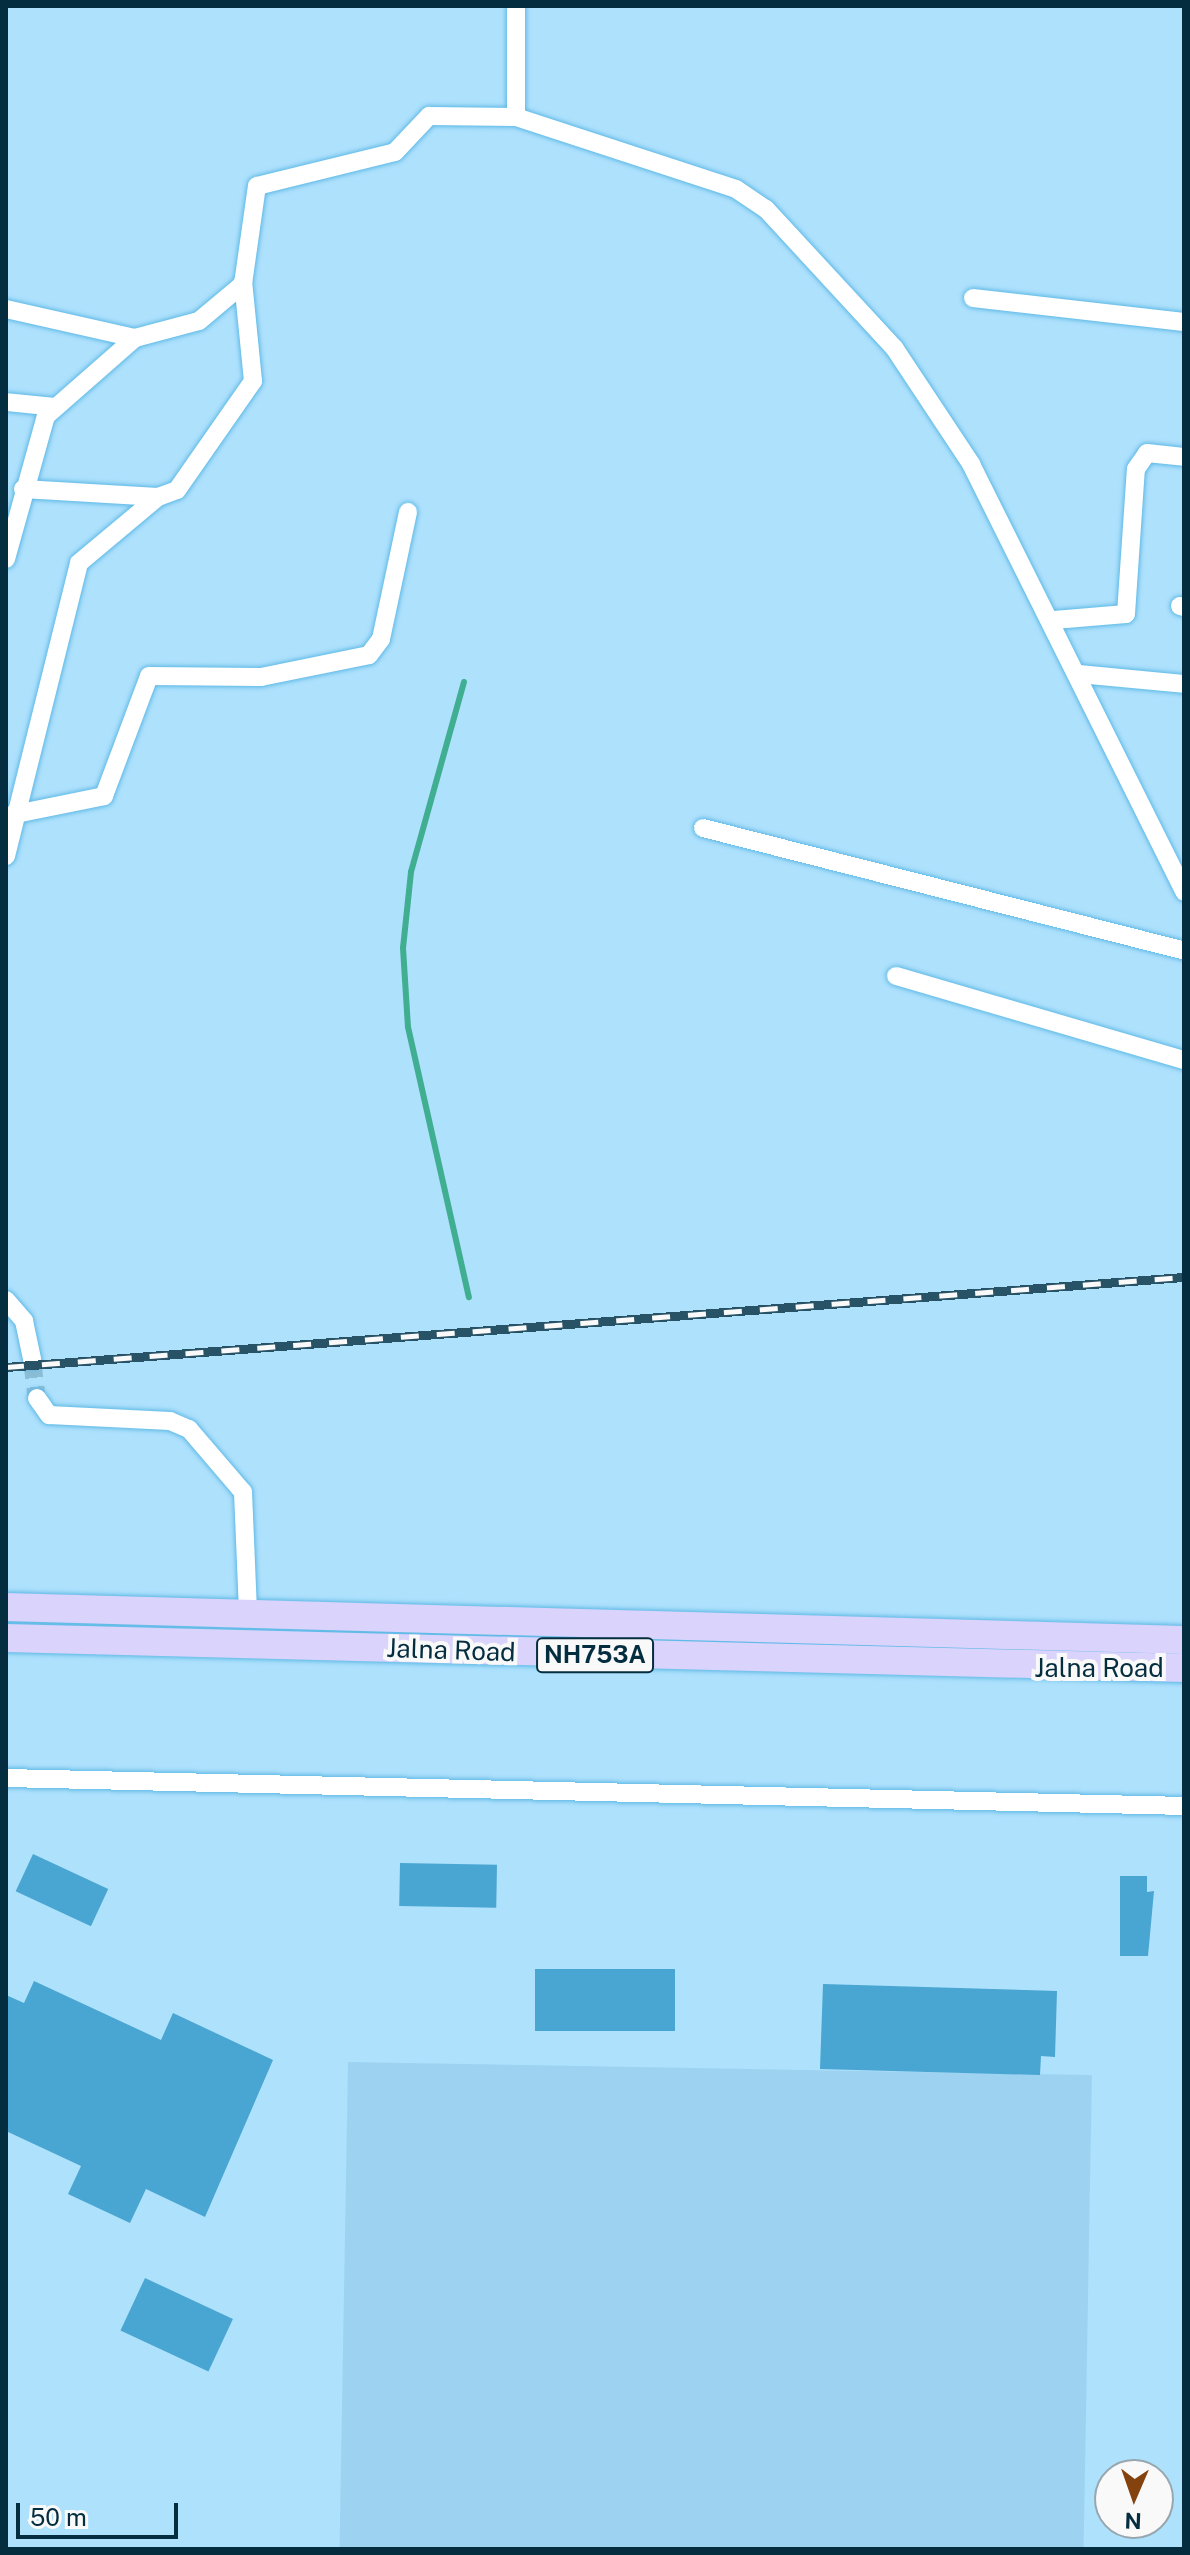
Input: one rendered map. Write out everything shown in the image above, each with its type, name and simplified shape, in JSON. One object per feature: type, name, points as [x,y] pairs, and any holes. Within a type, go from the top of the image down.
[{"type":"highway","name":"Jalna Road","points":[[6,1607],[1184,1640]]},
{"type":"highway","name":"Jalna Road","points":[[6,1638],[1184,1668]]},
{"type":"street","points":[[516,6],[516,117]]},
{"type":"street","points":[[6,856],[12,814],[83,554],[158,497],[177,490],[253,381],[243,281],[257,186],[395,152],[429,116],[481,115],[516,117],[736,189],[766,209],[905,360],[971,464],[1054,620],[1184,892]]},
{"type":"street","points":[[6,559],[38,430],[56,407],[135,338],[199,321],[243,281]]},
{"type":"street","points":[[973,298],[1184,322]]},
{"type":"street","points":[[6,309],[135,338]]},
{"type":"street","points":[[6,402],[56,407]]},
{"type":"street","points":[[1054,620],[1126,614],[1136,469],[1147,453],[1184,457]]},
{"type":"street","points":[[23,489],[158,497]]},
{"type":"street","points":[[12,814],[104,796],[149,676],[261,677],[369,655],[381,639],[408,512]]},
{"type":"street","points":[[1079,674],[1184,684]]},
{"type":"street","points":[[703,828],[1184,951]]},
{"type":"street","points":[[1184,885],[1184,892]]},
{"type":"street","points":[[896,976],[1184,1060]]},
{"type":"street","points":[[6,1300],[24,1321],[32,1360]]},
{"type":"street","points":[[37,1398],[49,1415],[170,1421],[189,1429],[243,1492],[248,1613]]},
{"type":"street","points":[[6,1778],[1184,1806]]},
{"type":"shaded area","points":[[348,2062],[1092,2075],[1084,2549],[340,2549]]},
{"type":"building","points":[[33,1854],[108,1889],[91,1926],[16,1891]]},
{"type":"building","points":[[400,1863],[497,1865],[496,1908],[399,1906]]},
{"type":"building","points":[[1120,1876],[1147,1876],[1147,1892],[1154,1891],[1148,1956],[1120,1956]]},
{"type":"building","points":[[535,1969],[675,1969],[675,2031],[535,2031]]},
{"type":"building","points":[[34,1981],[161,2040],[173,2013],[273,2060],[205,2217],[146,2189],[130,2223],[68,2194],[81,2166],[6,2131],[6,1995],[24,2003]]},
{"type":"building","points":[[823,1984],[1057,1991],[1055,2057],[1041,2056],[1040,2075],[820,2069]]},
{"type":"building","points":[[145,2278],[233,2319],[208,2372],[120,2331]]},
{"type":"waterway","points":[[464,682],[411,872],[403,948],[408,1027],[469,1297]]},
{"type":"tunnel","points":[[32,1360],[37,1398]]},
{"type":"railway","points":[[6,1367],[1184,1277]]}]
